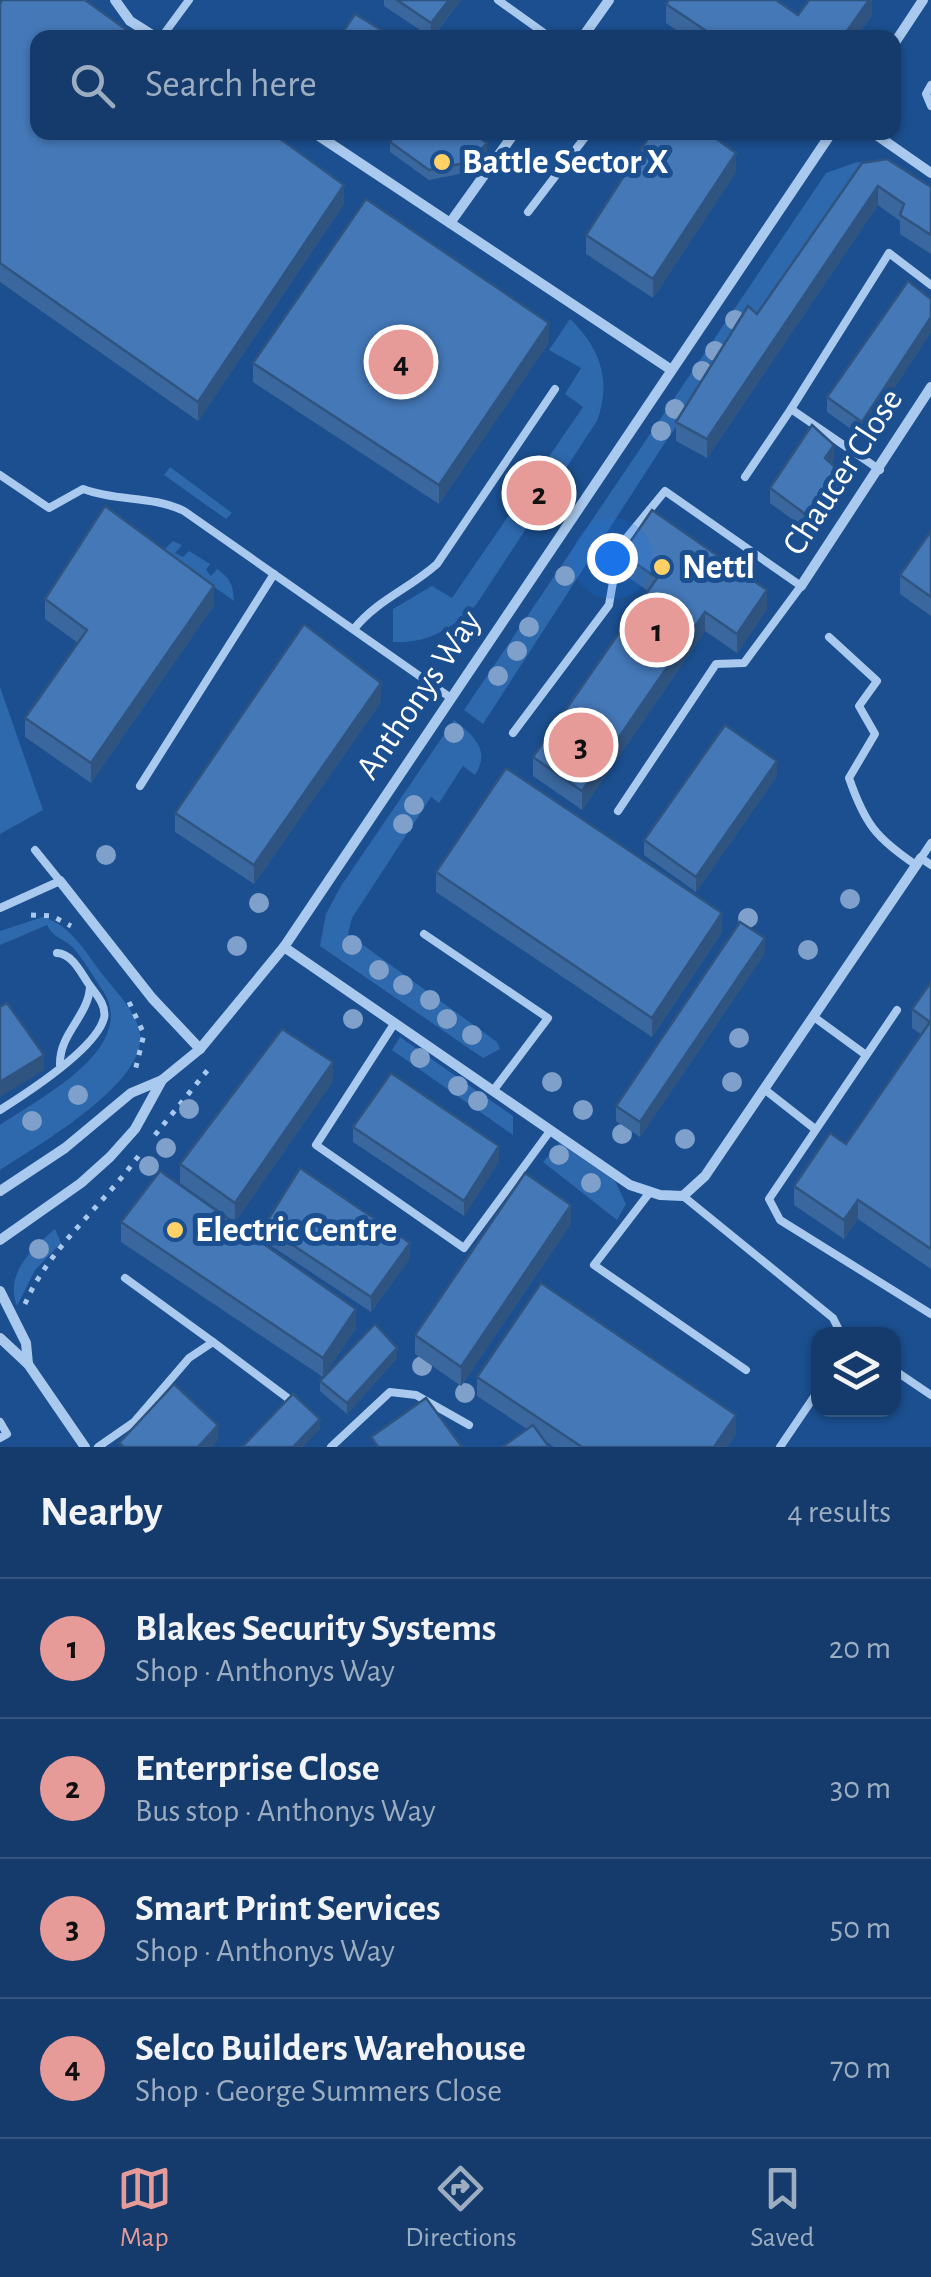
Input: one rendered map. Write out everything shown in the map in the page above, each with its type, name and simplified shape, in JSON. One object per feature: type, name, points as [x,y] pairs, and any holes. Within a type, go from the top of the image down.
[{"type":"street","points":[[115,0],[130,22],[144,30]]},
{"type":"street","points":[[587,30],[608,0]]},
{"type":"street","points":[[901,33],[923,0]]},
{"type":"street","points":[[325,140],[670,369]]},
{"type":"street","points":[[450,223],[509,140]]},
{"type":"street","name":"Anthonys Way","points":[[0,1240],[80,1183],[110,1156],[135,1129],[162,1080],[200,1049],[284,947],[827,140]]},
{"type":"street","points":[[884,140],[931,173]]},
{"type":"street","name":"Chaucer Close","points":[[802,586],[931,388]]},
{"type":"street","points":[[284,947],[630,1185],[683,1196],[706,1176],[923,863]]},
{"type":"street","points":[[60,881],[152,998],[200,1049]]},
{"type":"street","points":[[0,1190],[65,1148],[130,1093],[162,1080]]},
{"type":"street","points":[[0,1291],[26,1343],[28,1364]]},
{"type":"street","points":[[0,1338],[28,1364],[86,1447]]},
{"type":"lane","points":[[165,30],[189,0]]},
{"type":"lane","points":[[498,0],[540,30]]},
{"type":"lane","points":[[931,85],[926,94],[931,106]]},
{"type":"lane","points":[[528,212],[583,140]]},
{"type":"lane","points":[[744,477],[888,254],[931,285]]},
{"type":"lane","points":[[354,629],[372,605],[414,585],[436,564],[555,389]]},
{"type":"lane","points":[[791,409],[880,470]]},
{"type":"lane","points":[[0,475],[49,508],[83,489],[123,500],[159,498],[451,698]]},
{"type":"lane","points":[[512,732],[609,605],[619,547],[665,491],[802,586],[744,664],[716,664],[618,811]]},
{"type":"lane","points":[[140,786],[274,574]]},
{"type":"lane","points":[[829,637],[877,681],[859,706],[874,734],[849,778],[860,809],[878,840],[923,863],[931,843]]},
{"type":"lane","points":[[0,908],[60,881],[35,850]]},
{"type":"lane","points":[[424,934],[548,1018],[493,1091]]},
{"type":"lane","points":[[0,1110],[84,1047],[103,1021],[104,1009],[88,983],[70,957],[57,953]]},
{"type":"lane","points":[[60,1065],[62,1042],[87,1002],[88,983]]},
{"type":"lane","points":[[897,1010],[768,1199],[780,1220],[931,1314]]},
{"type":"lane","points":[[814,1017],[866,1055]]},
{"type":"lane","points":[[394,1024],[316,1145],[464,1248],[550,1131]]},
{"type":"lane","points":[[764,1089],[816,1130]]},
{"type":"lane","points":[[650,1192],[594,1264],[746,1370]]},
{"type":"lane","points":[[683,1196],[834,1318],[838,1327]]},
{"type":"lane","points":[[125,1278],[289,1399]]},
{"type":"lane","points":[[98,1447],[134,1422],[189,1358],[213,1342]]},
{"type":"lane","points":[[901,1375],[931,1395]]},
{"type":"lane","points":[[331,1447],[390,1392],[416,1395],[468,1426]]},
{"type":"lane","points":[[780,1447],[811,1401]]},
{"type":"lane","points":[[0,1422],[6,1438]]},
{"type":"path","points":[[21,1308],[36,1278],[119,1185],[219,1056]]},
{"type":"shaded area","points":[[857,162],[874,164],[888,178],[748,326],[666,441],[483,724],[464,710],[826,173]]},
{"type":"shaded area","points":[[570,319],[589,341],[600,366],[603,392],[597,421],[476,605],[438,633],[393,642],[393,609],[432,586],[452,598],[583,407],[565,394],[581,368],[549,350]]},
{"type":"shaded area","points":[[170,467],[232,513],[226,519],[164,475]]},
{"type":"shaded area","points":[[173,541],[182,545],[175,553],[183,557],[189,551],[210,564],[206,570],[211,576],[217,569],[225,576],[232,586],[234,601],[163,551]]},
{"type":"shaded area","points":[[0,687],[43,810],[0,834]]},
{"type":"shaded area","points":[[454,720],[478,744],[480,766],[475,775],[463,766],[439,803],[431,797],[352,918],[348,934],[497,1042],[500,1049],[483,1058],[320,946],[326,914],[341,886]]},
{"type":"shaded area","points":[[43,917],[70,933],[125,1003],[140,1034],[138,1053],[109,1092],[0,1170],[0,1125],[81,1068],[98,1050],[109,1030],[110,1009],[101,988],[78,953],[47,925],[0,945],[0,931]]},
{"type":"shaded area","points":[[400,1037],[513,1116],[513,1135],[392,1050]]},
{"type":"shaded area","points":[[560,1143],[615,1181],[626,1204],[617,1220],[543,1162]]},
{"type":"shaded area","points":[[55,1229],[61,1243],[35,1270],[17,1306],[14,1283],[18,1272],[30,1253]]},
{"type":"building","points":[[2,0],[85,0],[127,30],[30,30],[30,140],[282,140],[344,185],[198,402],[0,263]]},
{"type":"building","points":[[397,0],[449,0],[431,23]]},
{"type":"building","points":[[669,0],[776,0],[798,15],[809,0],[869,0],[848,30],[705,30],[666,4]]},
{"type":"building","points":[[355,14],[381,30],[344,30]]},
{"type":"building","points":[[647,140],[718,140],[736,153],[653,279],[586,235]]},
{"type":"building","points":[[390,142],[487,143],[470,162],[429,170]]},
{"type":"building","points":[[887,159],[931,187],[931,235],[900,215],[904,204],[878,186],[707,439],[676,422],[748,306],[757,314],[862,163]]},
{"type":"building","points":[[366,199],[549,323],[439,485],[253,363]]},
{"type":"building","points":[[908,281],[931,299],[931,317],[862,422],[827,397]]},
{"type":"building","points":[[812,425],[834,445],[825,458],[847,478],[816,522],[770,488]]},
{"type":"building","points":[[105,506],[214,586],[91,763],[25,718],[87,630],[45,599]]},
{"type":"building","points":[[652,510],[767,590],[737,634],[705,612],[582,791],[533,757],[657,578],[622,554]]},
{"type":"building","points":[[931,531],[931,597],[900,575]]},
{"type":"building","points":[[304,624],[381,683],[254,865],[175,813]]},
{"type":"building","points":[[725,725],[777,761],[696,877],[644,840]]},
{"type":"building","points":[[506,768],[722,913],[652,1018],[436,872]]},
{"type":"building","points":[[740,922],[765,938],[640,1122],[616,1106]]},
{"type":"building","points":[[931,982],[931,1249],[858,1200],[844,1220],[794,1186],[830,1133],[846,1144],[930,1022],[912,1009]]},
{"type":"building","points":[[7,1003],[44,1055],[0,1082],[0,1007]]},
{"type":"building","points":[[282,1029],[333,1062],[235,1203],[180,1164]]},
{"type":"building","points":[[391,1073],[499,1146],[464,1201],[353,1127]]},
{"type":"building","points":[[300,1168],[410,1243],[371,1297],[264,1226]]},
{"type":"building","points":[[160,1171],[356,1309],[323,1358],[121,1222]]},
{"type":"building","points":[[525,1173],[571,1205],[461,1367],[415,1335]]},
{"type":"building","points":[[541,1283],[736,1415],[714,1447],[582,1447],[477,1377]]},
{"type":"building","points":[[375,1324],[397,1348],[347,1403],[320,1381]]},
{"type":"building","points":[[174,1384],[218,1425],[198,1447],[124,1447],[119,1443]]},
{"type":"building","points":[[293,1394],[320,1419],[293,1447],[242,1447]]},
{"type":"building","points":[[426,1398],[462,1447],[378,1447],[371,1437]]},
{"type":"building","points":[[533,1425],[549,1447],[502,1447]]},
{"type":"place","name":"Battle Sector X","points":[[442,162]]},
{"type":"place","name":"Selco Builders Warehouse","points":[[401,362]]},
{"type":"place","name":"Enterprise Close","points":[[539,493]]},
{"type":"place","name":"Nettl","points":[[662,567]]},
{"type":"place","name":"Blakes Security Systems","points":[[657,630]]},
{"type":"place","name":"Smart Print Services","points":[[581,745]]},
{"type":"place","name":"Electric Centre","points":[[175,1230]]}]
